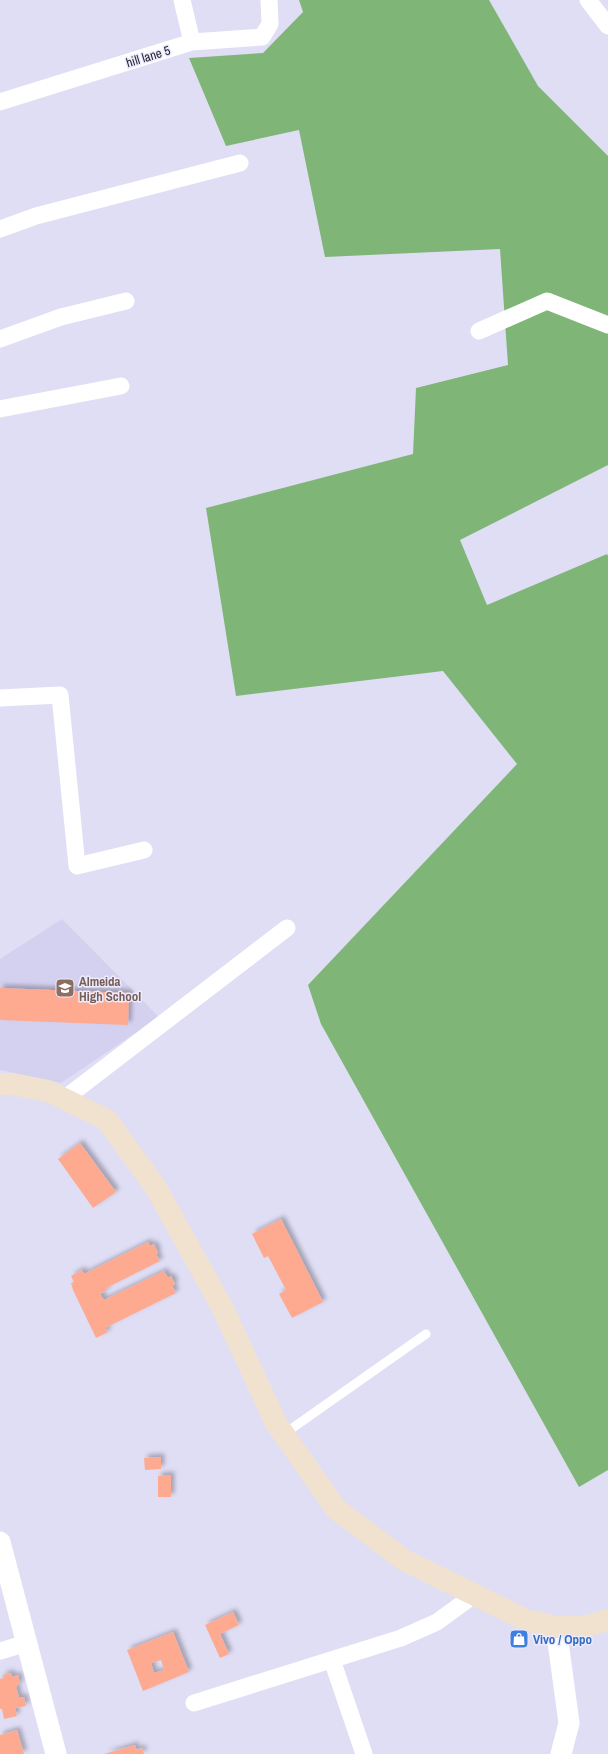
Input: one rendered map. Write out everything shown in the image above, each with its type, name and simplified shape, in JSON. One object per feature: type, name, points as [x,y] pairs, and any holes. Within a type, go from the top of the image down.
[{"type":"main road","points":[[0,1084],[12,1084],[48,1091],[107,1120],[156,1188],[222,1307],[276,1423],[336,1509],[404,1560],[526,1620],[556,1627],[583,1627],[608,1620]]},
{"type":"street","points":[[182,0],[192,42]]},
{"type":"street","name":"hill lane 5","points":[[0,102],[192,42],[262,37],[270,24],[269,0]]},
{"type":"street","points":[[588,0],[608,26]]},
{"type":"street","points":[[0,228],[36,216],[240,162]]},
{"type":"street","points":[[0,339],[61,317],[126,301]]},
{"type":"street","points":[[479,331],[547,301],[608,325]]},
{"type":"street","points":[[0,409],[121,386]]},
{"type":"street","points":[[0,698],[60,695],[77,866],[144,850]]},
{"type":"street","points":[[64,1099],[287,928]]},
{"type":"street","points":[[0,1542],[56,1754]]},
{"type":"street","points":[[194,1703],[401,1638],[437,1622],[474,1595]]},
{"type":"street","points":[[556,1627],[569,1723],[561,1754]]},
{"type":"street","points":[[0,1651],[27,1643]]},
{"type":"street","points":[[332,1660],[364,1754]]},
{"type":"lane","points":[[284,1434],[426,1334]]},
{"type":"shaded area","name":"Almeida High School","points":[[62,919],[159,1017],[61,1083],[0,1070],[0,959]]},
{"type":"green space","points":[[299,0],[489,0],[538,86],[608,156],[608,465],[460,540],[487,605],[607,554],[608,556],[608,1470],[579,1487],[321,1024],[308,985],[517,764],[443,671],[236,696],[206,508],[413,454],[416,388],[508,365],[500,249],[325,257],[299,130],[226,146],[189,58],[263,53],[303,12]]},
{"type":"building","points":[[0,988],[129,993],[128,1025],[0,1020]]},
{"type":"building","points":[[80,1143],[116,1192],[93,1208],[58,1159]]},
{"type":"building","points":[[281,1219],[323,1302],[292,1318],[279,1294],[286,1290],[268,1256],[264,1258],[252,1234]]},
{"type":"building","points":[[148,1242],[150,1246],[154,1244],[158,1253],[156,1254],[160,1261],[106,1288],[107,1290],[100,1294],[104,1300],[164,1271],[168,1278],[171,1276],[175,1284],[172,1286],[176,1293],[105,1328],[108,1332],[96,1338],[73,1290],[71,1283],[74,1282],[71,1276],[82,1270],[84,1274]]},
{"type":"building","points":[[161,1457],[161,1469],[145,1470],[144,1458]]},
{"type":"building","points":[[171,1475],[171,1497],[158,1497],[158,1476]]},
{"type":"building","points":[[233,1612],[239,1625],[220,1634],[229,1654],[220,1658],[205,1625]]},
{"type":"building","points":[[173,1632],[189,1672],[143,1691],[127,1650]],"holes":[[[161,1660],[164,1670],[154,1673],[151,1663]]]},
{"type":"building","points":[[11,1673],[12,1677],[18,1675],[20,1684],[16,1686],[19,1698],[24,1697],[26,1706],[15,1708],[17,1716],[4,1719],[2,1709],[0,1709],[0,1679],[4,1678],[3,1675]]},
{"type":"building","points":[[17,1730],[24,1754],[0,1754],[0,1735]]},
{"type":"building","points":[[135,1745],[136,1750],[142,1748],[144,1754],[104,1754]]},
{"type":"place","name":"Almeida High School","points":[[65,988]]},
{"type":"place","name":"Vivo / Oppo","points":[[519,1639]]}]
